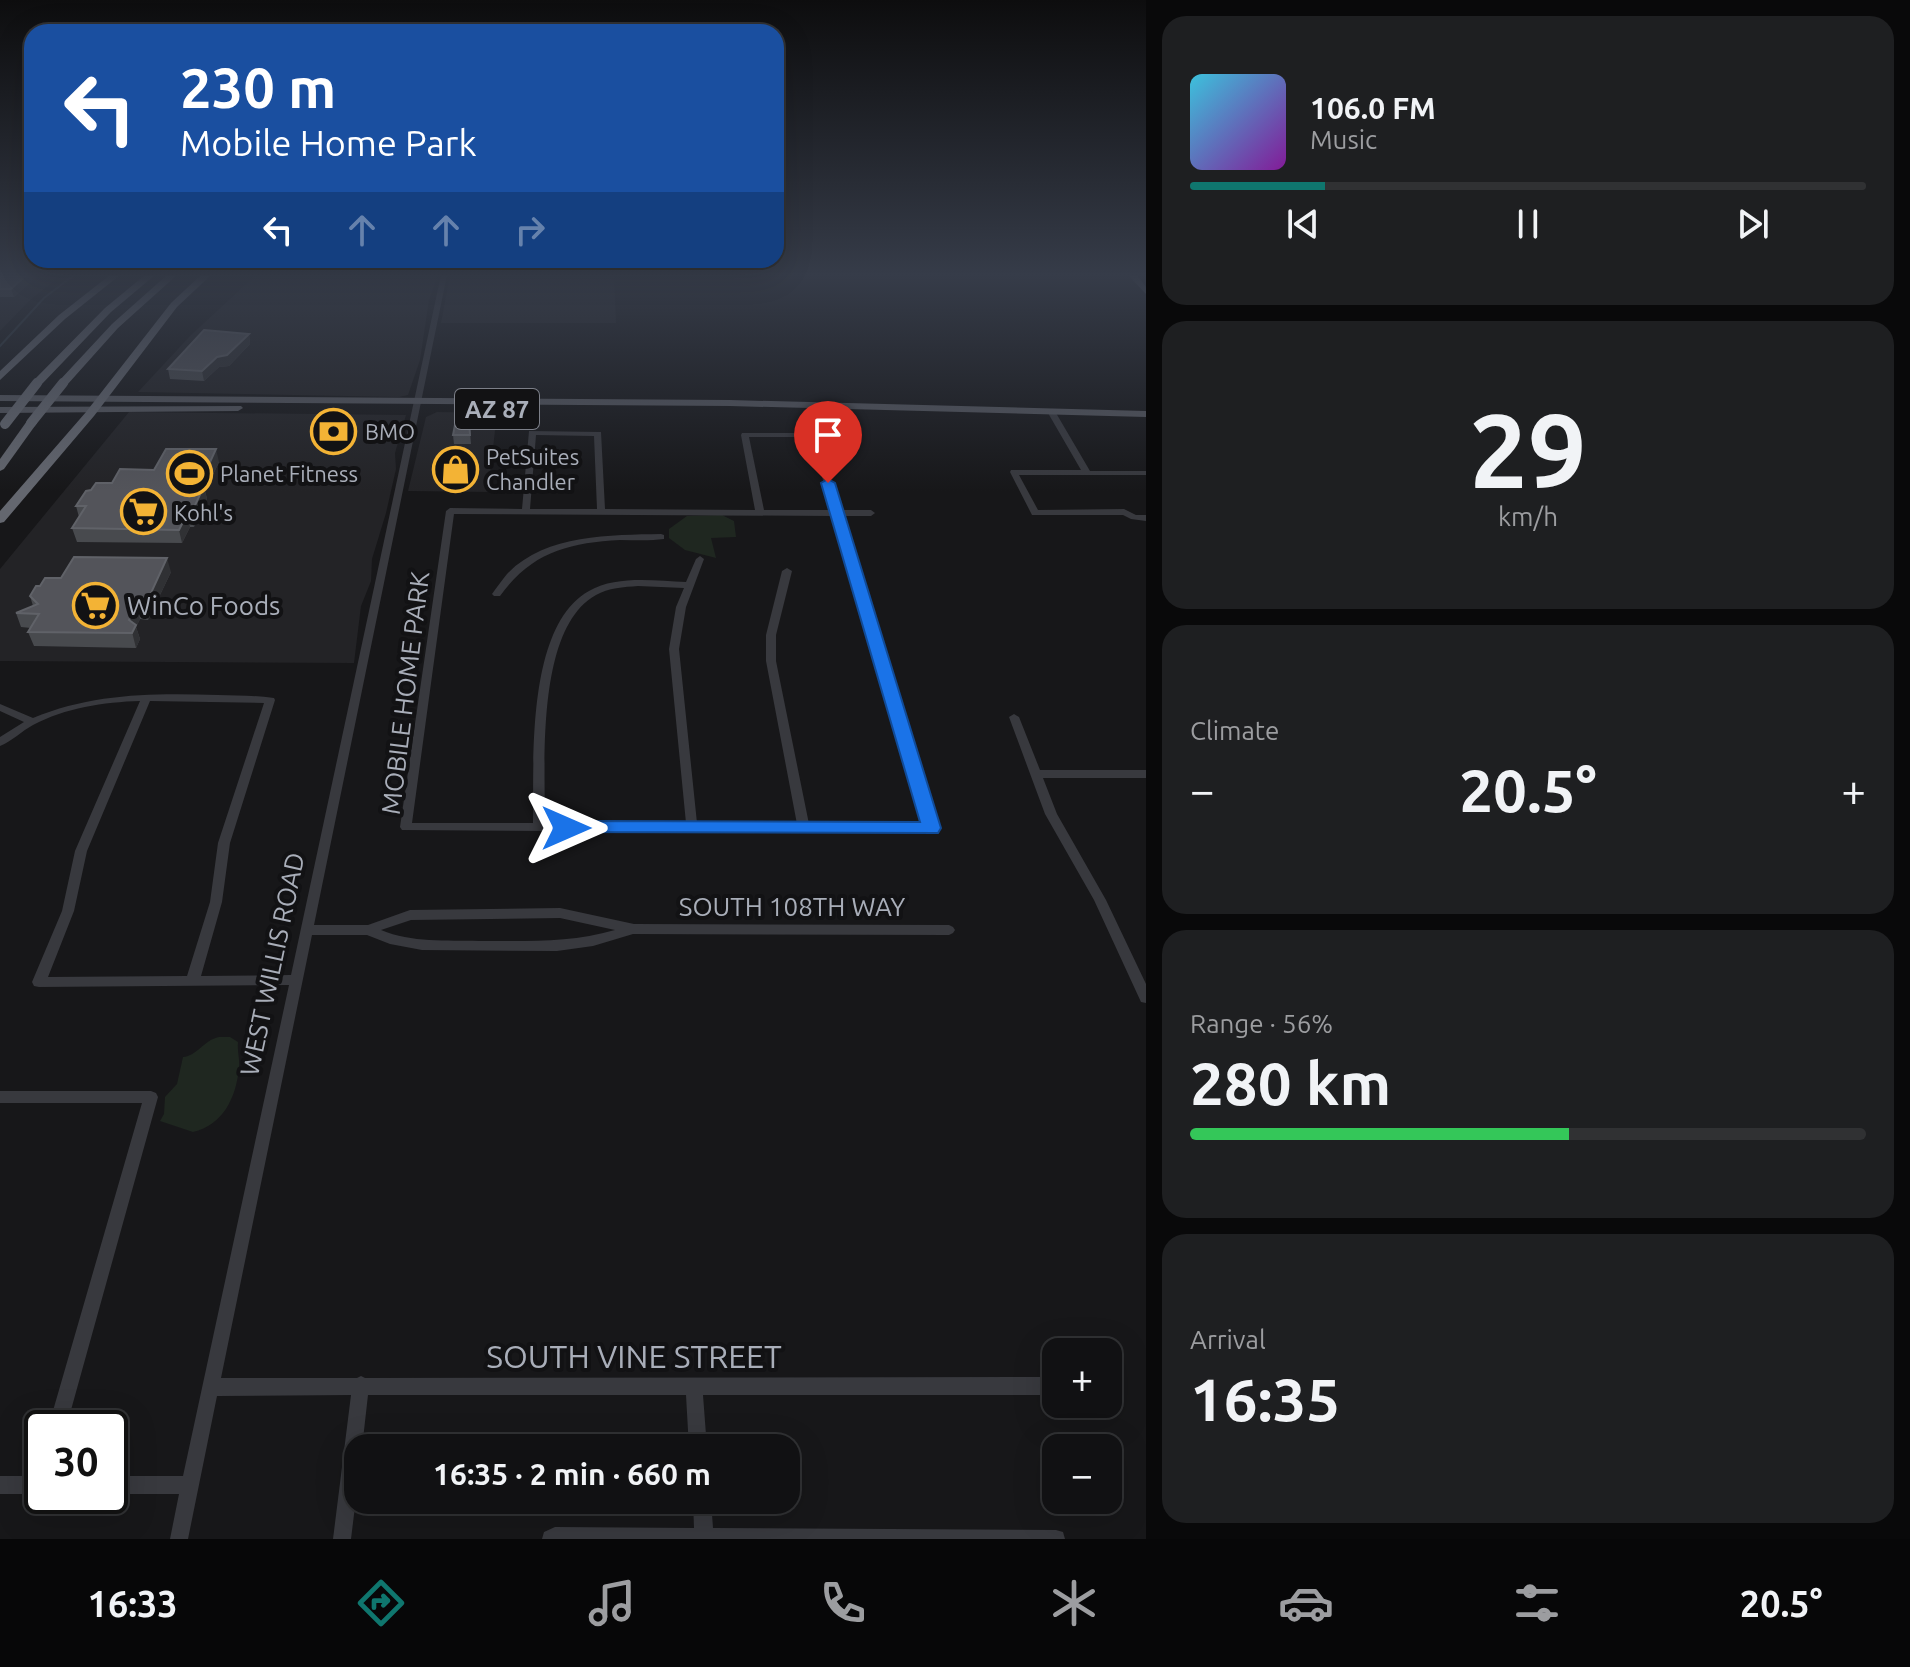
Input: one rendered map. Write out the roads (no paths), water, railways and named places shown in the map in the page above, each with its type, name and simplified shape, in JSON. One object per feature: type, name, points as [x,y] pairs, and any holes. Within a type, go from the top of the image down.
[{"type":"highway","points":[[0,377],[31,347]]},
{"type":"highway","points":[[2,428],[37,383],[72,347]]},
{"type":"highway","points":[[0,467],[63,383],[97,347]]},
{"type":"highway","points":[[0,519],[141,347]]},
{"type":"main road","name":"AZ 87","points":[[0,398],[316,399],[419,405],[1146,421]]},
{"type":"main road","points":[[270,408],[316,399]]},
{"type":"main road","name":"AZ 87","points":[[0,410],[419,405]]},
{"type":"main road","name":"AZ 87","points":[[1054,417],[1146,414]]},
{"type":"street","name":"WEST WILLIS ROAD","points":[[179,1539],[430,347]]},
{"type":"street","points":[[1054,417],[1087,473]]},
{"type":"street","points":[[526,511],[532,433],[598,434],[601,512]]},
{"type":"street","name":"MOBILE HOME PARK","points":[[760,512],[745,435],[813,435],[837,513],[931,828],[406,827],[450,511],[760,512],[837,513],[871,513]]},
{"type":"street","points":[[1145,475],[1014,472],[1035,513],[1124,512],[1146,518]]},
{"type":"street","points":[[497,594],[503,583],[517,571],[552,550],[606,538],[661,537]]},
{"type":"street","points":[[692,828],[674,649],[688,585],[700,559]]},
{"type":"street","points":[[787,571],[771,635],[771,661],[804,828]]},
{"type":"street","points":[[539,827],[540,707],[545,676],[558,636],[573,611],[594,592],[610,587],[688,585]]},
{"type":"street","points":[[0,742],[32,721],[75,705],[110,699],[270,700],[224,843],[216,902],[193,979]]},
{"type":"street","points":[[146,699],[81,851],[68,911],[39,982],[296,980]]},
{"type":"street","points":[[0,707],[32,721]]},
{"type":"street","points":[[1014,717],[1051,814],[1100,900],[1144,989]]},
{"type":"street","points":[[1036,774],[1146,774]]},
{"type":"street","name":"SOUTH 108TH WAY","points":[[306,930],[368,930],[410,915],[448,913],[571,914],[634,929],[949,930]]},
{"type":"street","name":"SOUTH 108TH WAY","points":[[368,930],[390,939],[422,945],[557,946],[593,941],[634,929]]},
{"type":"street","points":[[0,1097],[151,1097],[62,1410]]},
{"type":"street","points":[[342,1539],[361,1385]]},
{"type":"street","points":[[694,1386],[697,1434]]},
{"type":"street","name":"SOUTH VINE STREET","points":[[212,1387],[1042,1386]]},
{"type":"street","points":[[0,1485],[24,1484]]},
{"type":"street","points":[[128,1485],[190,1485]]},
{"type":"street","points":[[703,1514],[704,1538]]},
{"type":"street","points":[[551,1539],[555,1536],[1056,1539]]},
{"type":"place","name":"BMO","points":[[334,431]]},
{"type":"place","name":"PetSuites Chandler","points":[[455,469]]},
{"type":"place","name":"Planet Fitness","points":[[189,473]]},
{"type":"place","name":"Kohl's","points":[[143,512]]},
{"type":"place","name":"WinCo Foods","points":[[96,605]]}]
